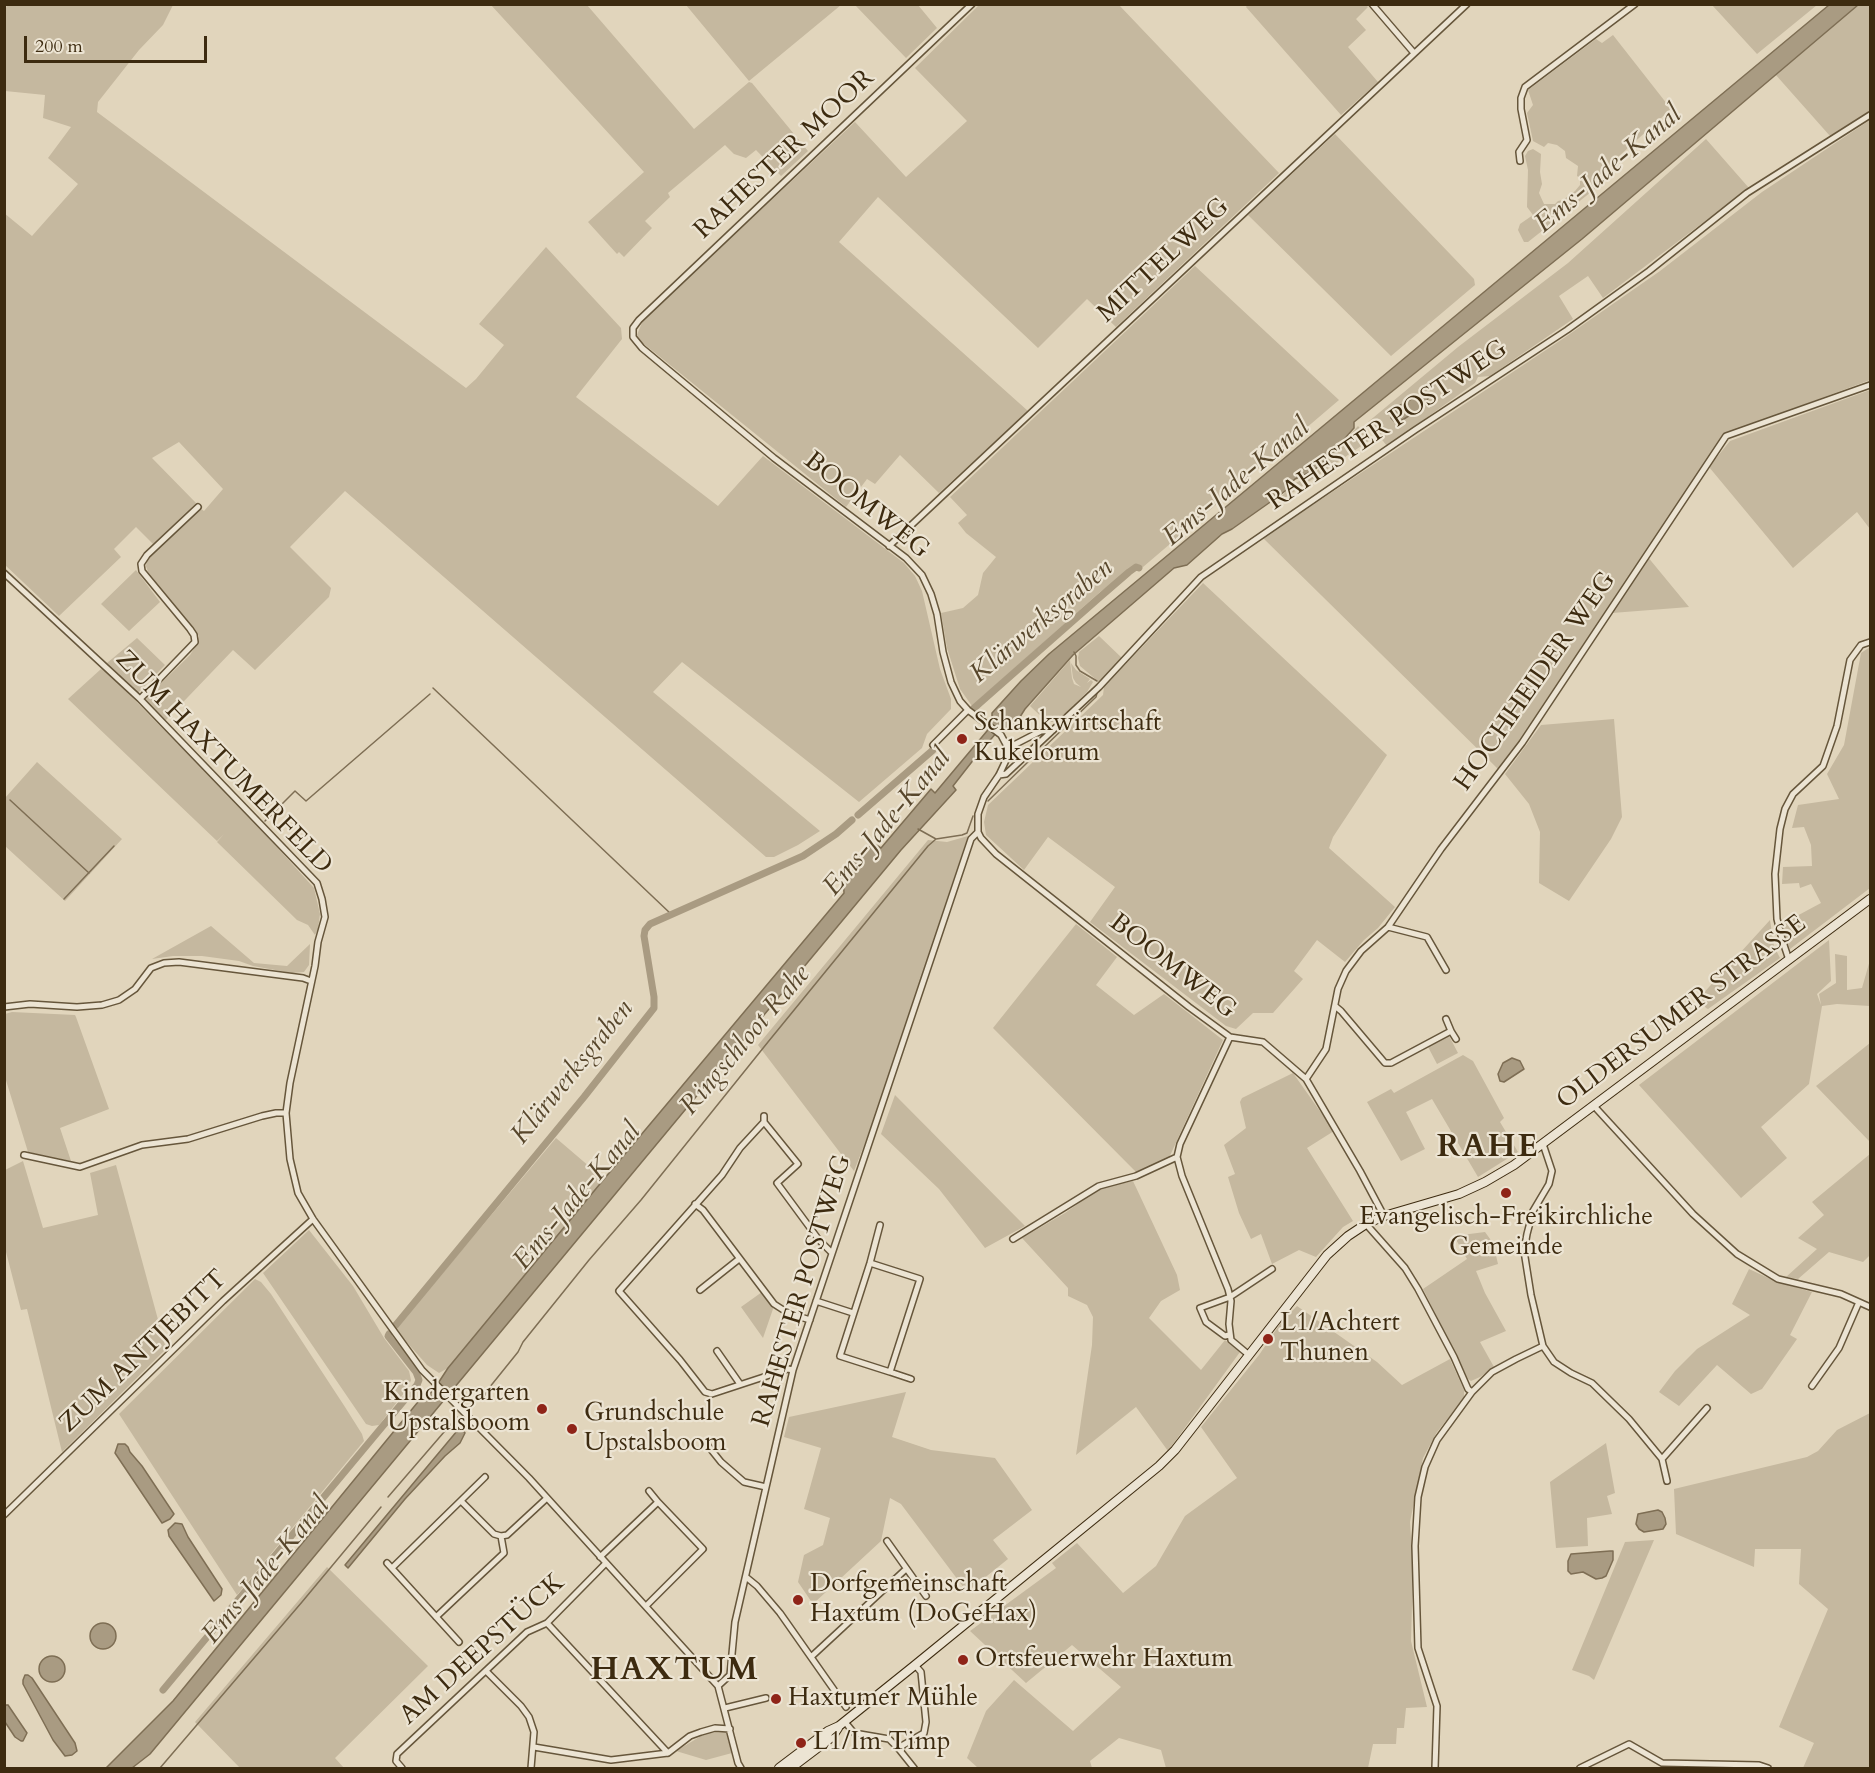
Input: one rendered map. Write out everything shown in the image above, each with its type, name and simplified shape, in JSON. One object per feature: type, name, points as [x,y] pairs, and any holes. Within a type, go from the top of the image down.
[{"type":"main road","name":"OLDERSUMER STRASSE","points":[[779,1768],[828,1731],[842,1724],[1159,1466],[1175,1449],[1327,1255],[1347,1236],[1384,1216],[1459,1194],[1485,1182],[1543,1144],[1869,902]]},
{"type":"main road","name":"OLDERSUMER STRASSE","points":[[791,1768],[832,1737],[842,1724]]},
{"type":"street","name":"RAHESTER MOOR","points":[[633,337],[633,328],[639,320],[972,4]]},
{"type":"street","points":[[1372,4],[1414,53]]},
{"type":"street","name":"MITTELWEG","points":[[889,546],[1467,4]]},
{"type":"street","points":[[1520,161],[1519,152],[1527,140],[1521,109],[1521,98],[1525,87],[1635,4]]},
{"type":"street","name":"RAHESTER POSTWEG","points":[[999,775],[1006,774],[1098,687],[1201,577],[1415,430],[1567,330],[1649,271],[1747,193],[1870,115]]},
{"type":"street","name":"BOOMWEG","points":[[633,337],[642,348],[774,458],[906,558],[922,575],[932,594],[943,652],[951,682],[960,701],[968,710],[1001,735],[1008,748]]},
{"type":"street","name":"HOCHHEIDER WEG","points":[[1306,1079],[1326,1049],[1338,988],[1346,971],[1361,951],[1388,927],[1441,849],[1522,743],[1726,436],[1870,385]]},
{"type":"street","points":[[140,699],[195,642],[195,635],[142,571],[141,564],[147,555],[198,507]]},
{"type":"street","name":"ZUM HAXTUMERFELD","points":[[4,573],[140,699],[317,884],[325,917],[318,942],[286,1113],[290,1159],[298,1194],[312,1219],[409,1355],[547,1498],[718,1686]]},
{"type":"street","points":[[1789,960],[1777,919],[1776,885],[1780,829],[1785,809],[1793,794],[1823,766],[1837,726],[1850,660],[1861,645],[1870,642]]},
{"type":"street","points":[[933,745],[968,710]]},
{"type":"street","points":[[978,832],[978,814],[984,797],[999,775],[1008,756],[1008,748],[1041,731],[1054,729]]},
{"type":"street","name":"BOOMWEG","points":[[978,832],[996,854],[1189,1007],[1230,1036],[1263,1042],[1306,1079],[1384,1216]]},
{"type":"street","name":"RAHESTER POSTWEG","points":[[718,1686],[730,1675],[735,1622],[793,1370],[971,839],[978,832]]},
{"type":"street","points":[[1388,927],[1427,937],[1446,970]]},
{"type":"street","points":[[4,1007],[30,1004],[77,1007],[102,1005],[118,1000],[135,989],[151,968],[172,962],[303,978],[311,981]]},
{"type":"street","points":[[1335,1006],[1385,1063],[1391,1063],[1451,1031]]},
{"type":"street","points":[[1446,1019],[1456,1039]]},
{"type":"street","points":[[1230,1036],[1180,1144],[1177,1157],[1182,1176],[1230,1297],[1229,1335],[1233,1344],[1249,1355]]},
{"type":"street","points":[[1594,1106],[1693,1214],[1737,1254],[1778,1280],[1841,1294],[1870,1307]]},
{"type":"street","points":[[24,1155],[80,1167],[142,1145],[188,1139],[262,1116],[286,1113]]},
{"type":"street","points":[[793,1370],[788,1369],[712,1394],[705,1392],[619,1291],[722,1175],[740,1148],[764,1119],[798,1164],[777,1183],[831,1254]]},
{"type":"street","points":[[1543,1144],[1552,1171],[1549,1184],[1533,1211],[1524,1251],[1543,1346],[1554,1362],[1592,1383],[1629,1419],[1662,1459],[1667,1481]]},
{"type":"street","points":[[1013,1239],[1099,1186],[1136,1176],[1177,1157]]},
{"type":"street","points":[[695,1204],[703,1210],[774,1304],[788,1313],[810,1320]]},
{"type":"street","name":"ZUM ANTJEBITT","points":[[4,1515],[222,1301],[312,1219]]},
{"type":"street","points":[[1366,1224],[1405,1268],[1454,1357],[1468,1389],[1472,1392]]},
{"type":"street","points":[[880,1226],[840,1356],[911,1379]]},
{"type":"street","points":[[700,1290],[739,1259]]},
{"type":"street","points":[[870,1263],[920,1279],[890,1372]]},
{"type":"street","points":[[1229,1335],[1225,1336],[1206,1322],[1200,1308],[1230,1297],[1272,1269]]},
{"type":"street","points":[[816,1301],[853,1313]]},
{"type":"street","points":[[1812,1386],[1839,1348],[1859,1302]]},
{"type":"street","points":[[1435,1768],[1437,1706],[1418,1648],[1415,1546],[1418,1497],[1425,1467],[1437,1440],[1472,1392],[1492,1372],[1543,1346]]},
{"type":"street","points":[[717,1352],[740,1384]]},
{"type":"street","points":[[1662,1459],[1707,1408]]},
{"type":"street","points":[[705,1442],[721,1462],[744,1482],[766,1487]]},
{"type":"street","points":[[392,1568],[484,1477]]},
{"type":"street","points":[[646,1606],[703,1549],[649,1491]]},
{"type":"street","points":[[461,1501],[494,1534],[501,1536],[507,1535],[547,1498]]},
{"type":"street","points":[[600,1557],[658,1502]]},
{"type":"street","points":[[436,1617],[504,1553],[501,1536]]},
{"type":"street","points":[[887,1541],[926,1596]]},
{"type":"street","points":[[387,1563],[459,1642]]},
{"type":"street","name":"AM DEEPSTÜCK","points":[[402,1768],[396,1761],[397,1754],[527,1632],[547,1623],[606,1563]]},
{"type":"street","points":[[812,1657],[906,1569]]},
{"type":"street","points":[[746,1577],[757,1586],[780,1613],[846,1707]]},
{"type":"street","points":[[547,1623],[668,1753]]},
{"type":"street","points":[[898,1748],[924,1733],[926,1722],[921,1672],[915,1665]]},
{"type":"street","points":[[486,1671],[529,1717],[534,1731],[531,1768]]},
{"type":"street","points":[[718,1686],[741,1768]]},
{"type":"street","points":[[725,1708],[766,1698]]},
{"type":"street","points":[[842,1724],[854,1733],[889,1739],[914,1768]]},
{"type":"street","points":[[534,1748],[611,1760],[668,1753],[690,1736],[700,1732],[715,1728],[730,1729]]},
{"type":"street","points":[[1580,1768],[1629,1744],[1662,1763],[1759,1765],[1768,1768]]},
{"type":"shaded area","points":[[980,4],[1119,5],[1279,173],[1116,327],[1087,299],[1038,348],[878,197],[839,242],[1028,411],[939,493],[900,455],[875,484],[867,479],[846,507],[639,340],[637,335],[643,320],[855,122],[906,177],[967,121],[915,68]]},
{"type":"shaded area","points":[[1248,4],[1366,5],[1368,7],[1356,19],[1366,30],[1348,47],[1378,82],[1341,115],[1246,7]]},
{"type":"shaded area","points":[[7,5],[173,5],[163,25],[139,50],[98,102],[97,112],[466,388],[504,345],[479,324],[546,247],[621,328],[622,339],[576,397],[718,506],[763,456],[904,563],[915,576],[922,591],[940,669],[951,699],[951,709],[927,734],[922,748],[859,802],[682,662],[653,692],[820,831],[774,857],[766,857],[345,491],[290,547],[331,588],[329,597],[255,670],[233,650],[165,721],[144,700],[190,655],[199,636],[148,572],[147,560],[200,508],[204,511],[223,489],[179,442],[152,458],[196,503],[153,544],[136,527],[114,549],[121,557],[59,616],[5,565],[4,213],[32,236],[78,184],[48,158],[71,127],[43,118],[45,95],[5,91],[4,14]]},
{"type":"shaded area","points":[[491,5],[587,5],[694,129],[749,82],[808,151],[781,176],[756,150],[746,158],[734,154],[725,145],[668,193],[670,197],[645,221],[652,228],[624,257],[619,252],[617,254],[588,222],[644,172]]},
{"type":"shaded area","points":[[686,5],[841,5],[749,81]]},
{"type":"shaded area","points":[[855,5],[918,5],[937,28],[906,58]]},
{"type":"shaded area","points":[[1712,5],[1817,5],[1757,54]]},
{"type":"shaded area","points":[[1829,5],[1858,5],[1582,239],[1354,422],[1354,428],[1326,460],[1313,471],[1295,479],[1289,488],[1222,534],[1187,565],[1174,568],[1073,655],[1025,709],[1013,728],[998,731],[953,786],[956,790],[901,850],[150,1754],[132,1768],[106,1768],[173,1701],[422,1397],[433,1391],[448,1368],[844,893],[843,874],[852,863],[873,843],[881,848],[931,789],[935,793],[992,725],[992,713],[1021,681],[1049,654]]},
{"type":"shaded area","points":[[1858,5],[1870,5],[1870,111],[1830,136],[1775,74]]},
{"type":"shaded area","points":[[1613,35],[1671,109],[1607,167],[1610,177],[1528,242],[1524,242],[1518,230],[1520,224],[1533,215],[1527,207],[1528,170],[1525,156],[1528,151],[1533,149],[1541,154],[1542,184],[1539,193],[1544,204],[1555,204],[1563,200],[1580,185],[1580,178],[1577,176],[1578,166],[1566,158],[1565,151],[1557,145],[1548,143],[1544,147],[1533,141],[1527,113],[1533,105],[1528,90],[1596,39],[1602,43]]},
{"type":"shaded area","points":[[1870,120],[1870,380],[1725,434],[1520,743],[1498,769],[1263,538],[1564,338],[1660,271],[1762,192]]},
{"type":"shaded area","points":[[1335,134],[1474,279],[1475,285],[1391,356],[1248,215]]},
{"type":"shaded area","points":[[1706,139],[1749,188],[1603,298],[1588,276],[1559,296],[1573,319],[1490,376],[1478,377],[1475,383],[1387,446],[1368,422],[1458,347],[1568,263]]},
{"type":"shaded area","points":[[1195,266],[1339,400],[1143,567],[1137,565],[1100,592],[972,706],[960,689],[947,648],[941,613],[963,608],[978,595],[983,573],[996,557],[966,533],[958,523],[967,515],[950,497]]},
{"type":"shaded area","points":[[1870,390],[1870,529],[1857,512],[1793,568],[1709,467],[1730,441]]},
{"type":"shaded area","points":[[1422,393],[1430,396],[1420,409],[1399,422],[1391,418],[1392,413],[1399,406]]},
{"type":"shaded area","points":[[1358,426],[1370,440],[1279,502],[1279,499],[1292,485],[1316,472]]},
{"type":"shaded area","points":[[1647,556],[1689,607],[1612,613]]},
{"type":"shaded area","points":[[136,570],[160,602],[129,631],[101,604]]},
{"type":"shaded area","points":[[1203,583],[1387,755],[1333,837],[1329,848],[1395,907],[1345,962],[1317,940],[1294,971],[1303,979],[1273,1013],[1253,1013],[1236,1029],[1226,1026],[1090,922],[1115,887],[1048,837],[1024,870],[986,835],[984,822],[988,805],[1103,695],[1104,687]]},
{"type":"shaded area","points":[[1099,636],[1122,658],[1099,682],[1080,666],[1078,658],[1079,652]]},
{"type":"shaded area","points":[[137,638],[165,665],[138,693],[107,663]]},
{"type":"shaded area","points":[[1870,647],[1870,888],[1790,949],[1780,925],[1821,903],[1811,884],[1800,888],[1799,883],[1782,884],[1783,867],[1812,866],[1811,845],[1804,827],[1792,828],[1798,805],[1839,799],[1827,774],[1844,745],[1861,653]]},
{"type":"shaded area","points":[[1070,660],[1072,678],[1074,684],[1081,687],[1073,678],[1071,663],[1076,670],[1090,679],[1087,683],[1091,680],[1093,682],[1087,692],[1067,712],[1053,722],[1047,722],[1030,706]]},
{"type":"shaded area","points":[[101,669],[109,674],[245,812],[314,888],[320,914],[315,935],[308,925],[297,920],[217,842],[224,834],[217,841],[68,699]]},
{"type":"shaded area","points":[[1614,719],[1622,817],[1611,839],[1569,901],[1539,883],[1540,832],[1529,804],[1505,774],[1541,725]]},
{"type":"shaded area","points":[[37,762],[122,839],[65,901],[5,846],[5,798]]},
{"type":"shaded area","points":[[968,836],[872,1125],[854,1171],[758,1045],[928,840],[947,842]]},
{"type":"shaded area","points":[[1770,920],[1774,946],[1780,958],[1708,1009],[1706,1008],[1699,998]]},
{"type":"shaded area","points":[[1076,924],[1117,957],[1096,985],[1134,1015],[1164,994],[1223,1040],[1168,1160],[1136,1172],[993,1028]]},
{"type":"shaded area","points":[[211,926],[254,963],[287,966],[310,944],[309,965],[304,972],[292,973],[239,961],[202,956],[152,959]]},
{"type":"shaded area","points":[[1829,940],[1831,981],[1817,994],[1821,1005],[1819,994],[1836,983],[1835,954],[1847,956],[1847,990],[1862,988],[1870,960],[1870,1006],[1837,1004],[1822,1006],[1809,1084],[1761,1127],[1787,1158],[1741,1198],[1639,1085]]},
{"type":"shaded area","points":[[12,1012],[75,1015],[76,1017],[109,1109],[60,1128],[71,1161],[28,1152],[5,1077],[5,1014]]},
{"type":"shaded area","points":[[1448,1034],[1458,1053],[1437,1064],[1427,1045]]},
{"type":"shaded area","points":[[1870,1043],[1870,1142],[1816,1086]]},
{"type":"shaded area","points":[[1463,1055],[1473,1061],[1504,1118],[1500,1122],[1518,1152],[1478,1177],[1432,1099],[1406,1112],[1425,1149],[1401,1161],[1367,1102],[1391,1089],[1394,1093]]},
{"type":"shaded area","points":[[1512,1058],[1520,1061],[1524,1069],[1504,1082],[1500,1081],[1498,1074],[1503,1063]]},
{"type":"shaded area","points":[[1293,1073],[1334,1131],[1307,1148],[1353,1221],[1343,1227],[1316,1257],[1299,1250],[1272,1264],[1261,1234],[1251,1239],[1239,1213],[1228,1177],[1235,1174],[1224,1145],[1246,1128],[1240,1102],[1242,1098]]},
{"type":"shaded area","points":[[895,1095],[1025,1226],[985,1248],[939,1189],[881,1134]]},
{"type":"shaded area","points":[[556,1138],[604,1179],[448,1368],[439,1373],[427,1365],[403,1338],[397,1330],[398,1326]]},
{"type":"shaded area","points":[[1870,1154],[1870,1255],[1863,1262],[1829,1252],[1798,1279],[1786,1277],[1817,1249],[1798,1238],[1824,1215],[1812,1202]]},
{"type":"shaded area","points":[[23,1161],[43,1228],[98,1215],[90,1173],[116,1165],[166,1349],[62,1452],[27,1309],[21,1310],[5,1248],[5,1170]]},
{"type":"shaded area","points":[[1133,1181],[1177,1275],[1180,1290],[1161,1301],[1149,1318],[1201,1370],[1225,1340],[1240,1352],[1168,1451],[1136,1407],[1076,1455],[1092,1345],[1093,1317],[1087,1305],[1068,1296],[1068,1288],[1022,1238],[1065,1213],[1097,1190]]},
{"type":"shaded area","points":[[309,1230],[353,1286],[384,1338],[409,1371],[411,1380],[408,1388],[379,1425],[366,1424],[263,1273]]},
{"type":"shaded area","points":[[1485,1232],[1493,1243],[1498,1264],[1476,1271],[1506,1331],[1480,1342],[1494,1367],[1471,1381],[1423,1289],[1467,1259],[1454,1236]]},
{"type":"shaded area","points":[[1749,1269],[1777,1282],[1812,1292],[1790,1335],[1797,1339],[1762,1389],[1751,1394],[1717,1365],[1679,1406],[1659,1392],[1675,1371],[1697,1349],[1750,1315],[1732,1304]]},
{"type":"shaded area","points":[[255,1279],[261,1282],[271,1294],[345,1407],[364,1441],[237,1595],[119,1414]]},
{"type":"shaded area","points":[[762,1292],[774,1306],[763,1338],[741,1307]]},
{"type":"shaded area","points":[[1297,1306],[1377,1362],[1402,1385],[1450,1359],[1464,1390],[1464,1398],[1437,1432],[1423,1458],[1410,1522],[1413,1570],[1411,1641],[1427,1707],[1406,1708],[1404,1728],[1397,1728],[1396,1744],[1373,1744],[1368,1768],[1166,1768],[1161,1750],[1119,1738],[1090,1761],[1092,1768],[978,1768],[967,1758],[986,1711],[1014,1680],[1073,1731],[1121,1687],[1072,1645],[1026,1683],[970,1631],[1056,1568],[1052,1563],[1077,1543],[1123,1593],[1156,1566],[1185,1516],[1237,1478],[1201,1427],[1259,1355],[1282,1321]]},
{"type":"shaded area","points":[[906,1392],[892,1437],[931,1450],[995,1458],[1032,1510],[993,1540],[1008,1559],[967,1592],[901,1504],[890,1498],[881,1541],[813,1604],[798,1582],[804,1555],[823,1545],[830,1518],[804,1509],[821,1448],[784,1437],[789,1417]]},
{"type":"shaded area","points":[[1870,1413],[1870,1768],[1803,1768],[1814,1743],[1779,1727],[1828,1609],[1799,1584],[1801,1549],[1755,1549],[1754,1567],[1676,1534],[1674,1489],[1807,1457],[1818,1451],[1837,1430]]},
{"type":"shaded area","points":[[463,1430],[465,1433],[460,1443],[405,1499],[348,1568],[345,1565],[457,1431]]},
{"type":"shaded area","points":[[1606,1443],[1615,1493],[1607,1496],[1612,1514],[1587,1518],[1588,1546],[1556,1548],[1550,1482]]},
{"type":"shaded area","points":[[118,1444],[125,1444],[142,1466],[174,1514],[170,1519],[162,1523],[115,1453]]},
{"type":"shaded area","points":[[1658,1510],[1665,1518],[1666,1524],[1663,1529],[1644,1532],[1639,1529],[1636,1524],[1638,1514]]},
{"type":"shaded area","points":[[175,1523],[182,1524],[222,1589],[221,1595],[214,1601],[169,1536],[168,1530]]},
{"type":"shaded area","points":[[1654,1540],[1594,1680],[1572,1670],[1625,1542]]},
{"type":"shaded area","points":[[1613,1551],[1613,1560],[1606,1576],[1602,1578],[1596,1579],[1583,1572],[1571,1574],[1568,1571],[1571,1554]]},
{"type":"shaded area","points":[[327,1567],[428,1666],[335,1758],[344,1768],[240,1768],[195,1722]]},
{"type":"shaded area","points":[[103,1623],[112,1627],[116,1636],[112,1645],[103,1649],[94,1645],[90,1636],[94,1627]]},
{"type":"shaded area","points":[[52,1656],[61,1660],[65,1669],[61,1678],[52,1682],[43,1678],[39,1669],[43,1660]]},
{"type":"shaded area","points":[[25,1675],[32,1678],[75,1743],[77,1751],[72,1755],[65,1756],[53,1740],[23,1684]]},
{"type":"shaded area","points":[[5,1705],[8,1705],[27,1733],[23,1741],[15,1737],[5,1722]]},
{"type":"shaded area","points":[[726,1732],[732,1753],[706,1760],[676,1751],[706,1733]]},
{"type":"waterway","name":"Klärwerksgraben","points":[[973,709],[1129,572],[1136,567],[1139,568]]},
{"type":"waterway","points":[[1074,652],[1076,665],[1080,671],[1097,681]]},
{"type":"waterway","points":[[433,688],[671,914]]},
{"type":"waterway","points":[[1038,753],[1096,697],[1097,693]]},
{"type":"waterway","points":[[265,821],[295,791],[306,801],[430,694]]},
{"type":"waterway","name":"Klärwerksgraben","points":[[858,815],[933,750]]},
{"type":"waterway","points":[[988,801],[1031,759]]},
{"type":"waterway","points":[[10,800],[89,873]]},
{"type":"waterway","name":"Ems-Jade-Kanal","points":[[918,829],[936,839],[962,835],[967,833],[973,816]]},
{"type":"waterway","name":"Klärwerksgraben","points":[[395,1326],[584,1097],[654,1008],[644,936],[650,924],[803,856],[836,834],[852,820]]},
{"type":"waterway","name":"Ringschloot Rahe","points":[[472,1403],[483,1398],[523,1342],[589,1260],[641,1200],[936,839]]},
{"type":"waterway","points":[[64,899],[114,846]]},
{"type":"waterway","name":"Klärwerksgraben","points":[[163,1690],[417,1385],[419,1380],[416,1372],[388,1336],[389,1334]]},
{"type":"waterway","points":[[388,1497],[457,1417]]},
{"type":"waterway","points":[[160,1768],[381,1507]]},
{"type":"place","name":"Schankwirtschaft Kukelorum","points":[[962,739]]},
{"type":"place","name":"Evangelisch-Freikirchliche Gemeinde","points":[[1506,1193]]},
{"type":"place","name":"L1/Achtert Thunen","points":[[1268,1339]]},
{"type":"place","name":"Kindergarten Upstalsboom","points":[[542,1409]]},
{"type":"place","name":"Grundschule Upstalsboom","points":[[572,1429]]},
{"type":"place","name":"Dorfgemeinschaft Haxtum (DoGeHax)","points":[[798,1600]]},
{"type":"place","name":"Ortsfeuerwehr Haxtum","points":[[963,1660]]},
{"type":"place","name":"Haxtumer Mühle","points":[[776,1699]]},
{"type":"place","name":"L1/Im Timp","points":[[801,1743]]},
{"type":"district","name":"RAHE","points":[[1488,1149]]},
{"type":"district","name":"HAXTUM","points":[[675,1672]]}]
